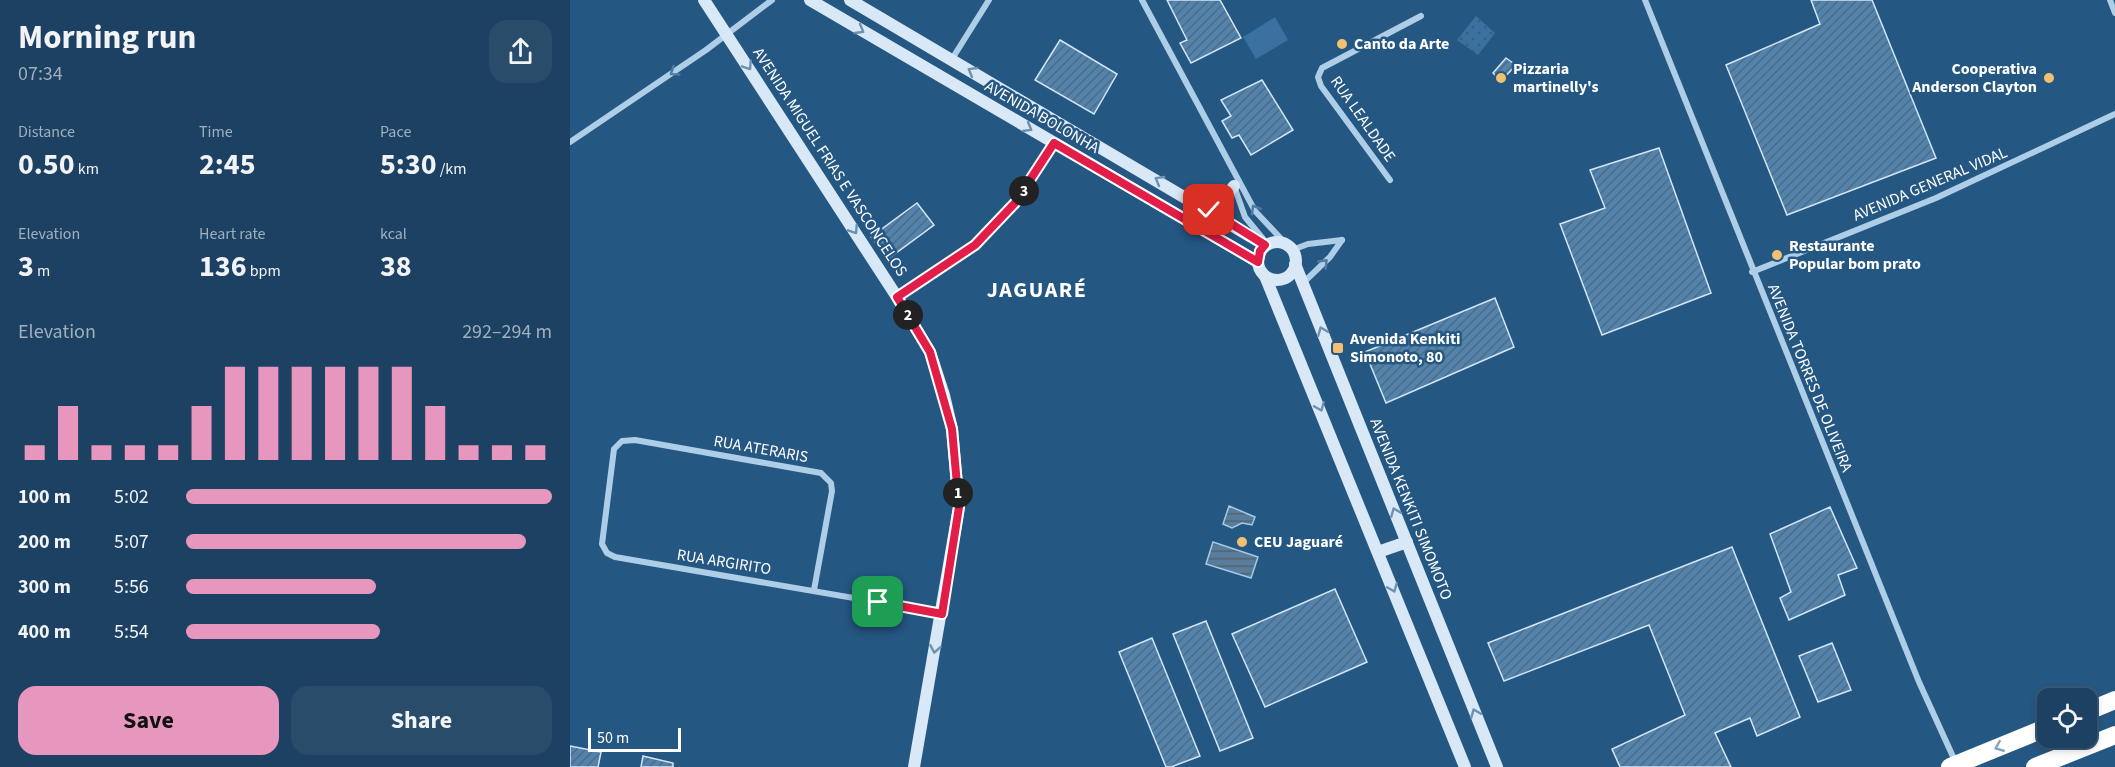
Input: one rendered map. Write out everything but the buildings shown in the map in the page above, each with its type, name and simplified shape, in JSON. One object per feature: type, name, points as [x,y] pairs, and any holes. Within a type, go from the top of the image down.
[{"type":"highway","points":[[2097,707],[2115,700]]},
{"type":"highway","points":[[1954,766],[2037,732]]},
{"type":"highway","points":[[2035,767],[2115,735]]},
{"type":"main road","name":"AVENIDA MIGUEL FRIAS E VASCONCELOS","points":[[704,0],[897,297],[930,352],[952,429],[959,507],[914,767]]},
{"type":"main road","name":"AVENIDA BOLONHA","points":[[810,0],[1258,262]]},
{"type":"main road","name":"AVENIDA BOLONHA","points":[[850,0],[1267,245]]},
{"type":"main road","points":[[1209,210],[1217,207],[1234,186]]},
{"type":"main road","points":[[1265,276],[1282,279],[1291,273],[1295,264],[1289,247],[1276,242],[1267,245],[1260,251],[1258,262],[1466,767]]},
{"type":"main road","name":"AVENIDA KENKITI SIMOMOTO","points":[[1295,264],[1497,767]]},
{"type":"main road","points":[[1378,552],[1407,542]]},
{"type":"street","points":[[570,142],[728,34],[772,0]]},
{"type":"street","points":[[952,60],[989,0]]},
{"type":"street","name":"AVENIDA TORRES DE OLIVEIRA","points":[[1645,0],[1752,272],[1954,766]]},
{"type":"street","points":[[2110,0],[2115,13]]},
{"type":"street","points":[[1140,1],[1261,219],[1289,247],[1342,240],[1303,283]]},
{"type":"street","name":"RUA LEALDADE","points":[[1390,180],[1321,86],[1319,72],[1421,16]]},
{"type":"street","name":"AVENIDA GENERAL VIDAL","points":[[1752,272],[1936,198],[2115,114]]},
{"type":"street","points":[[897,297],[975,245],[1015,203],[1054,143]]},
{"type":"street","points":[[1232,168],[1234,186],[1245,217],[1267,245]]},
{"type":"street","name":"RUA ATERARIS","points":[[614,449],[622,441],[635,440],[821,473],[831,483],[832,491],[814,590]]},
{"type":"street","name":"RUA ARGIRITO","points":[[614,449],[602,544],[607,553],[615,557],[942,614]]},
{"type":"shaded area","points":[[1476,16],[1495,33],[1478,55],[1457,40]]},
{"type":"shaded area","points":[[1275,17],[1288,40],[1256,59],[1243,37]]},
{"type":"shaded area","points":[[1229,506],[1255,517],[1252,525],[1242,523],[1232,528],[1223,524]]},
{"type":"shaded area","points":[[1213,542],[1258,557],[1251,578],[1206,564]]},
{"type":"place","name":"Canto da Arte","points":[[1342,44]]},
{"type":"place","name":"Pizzaria martinelly's","points":[[1501,78]]},
{"type":"place","name":"Cooperativa Anderson Clayton","points":[[2049,78]]},
{"type":"place","name":"Restaurante Popular bom prato","points":[[1777,255]]},
{"type":"place","name":"Avenida Kenkiti Simonoto, 80","points":[[1338,348]]},
{"type":"place","name":"CEU Jaguaré","points":[[1242,542]]},
{"type":"district","name":"JAGUARÉ","points":[[1037,290]]},
{"type":"route","points":[[878,602],[942,614],[959,507],[952,429],[944,395],[930,352],[897,297],[975,245],[1015,203],[1054,143],[1258,262],[1260,251],[1265,245],[1209,210]]}]
